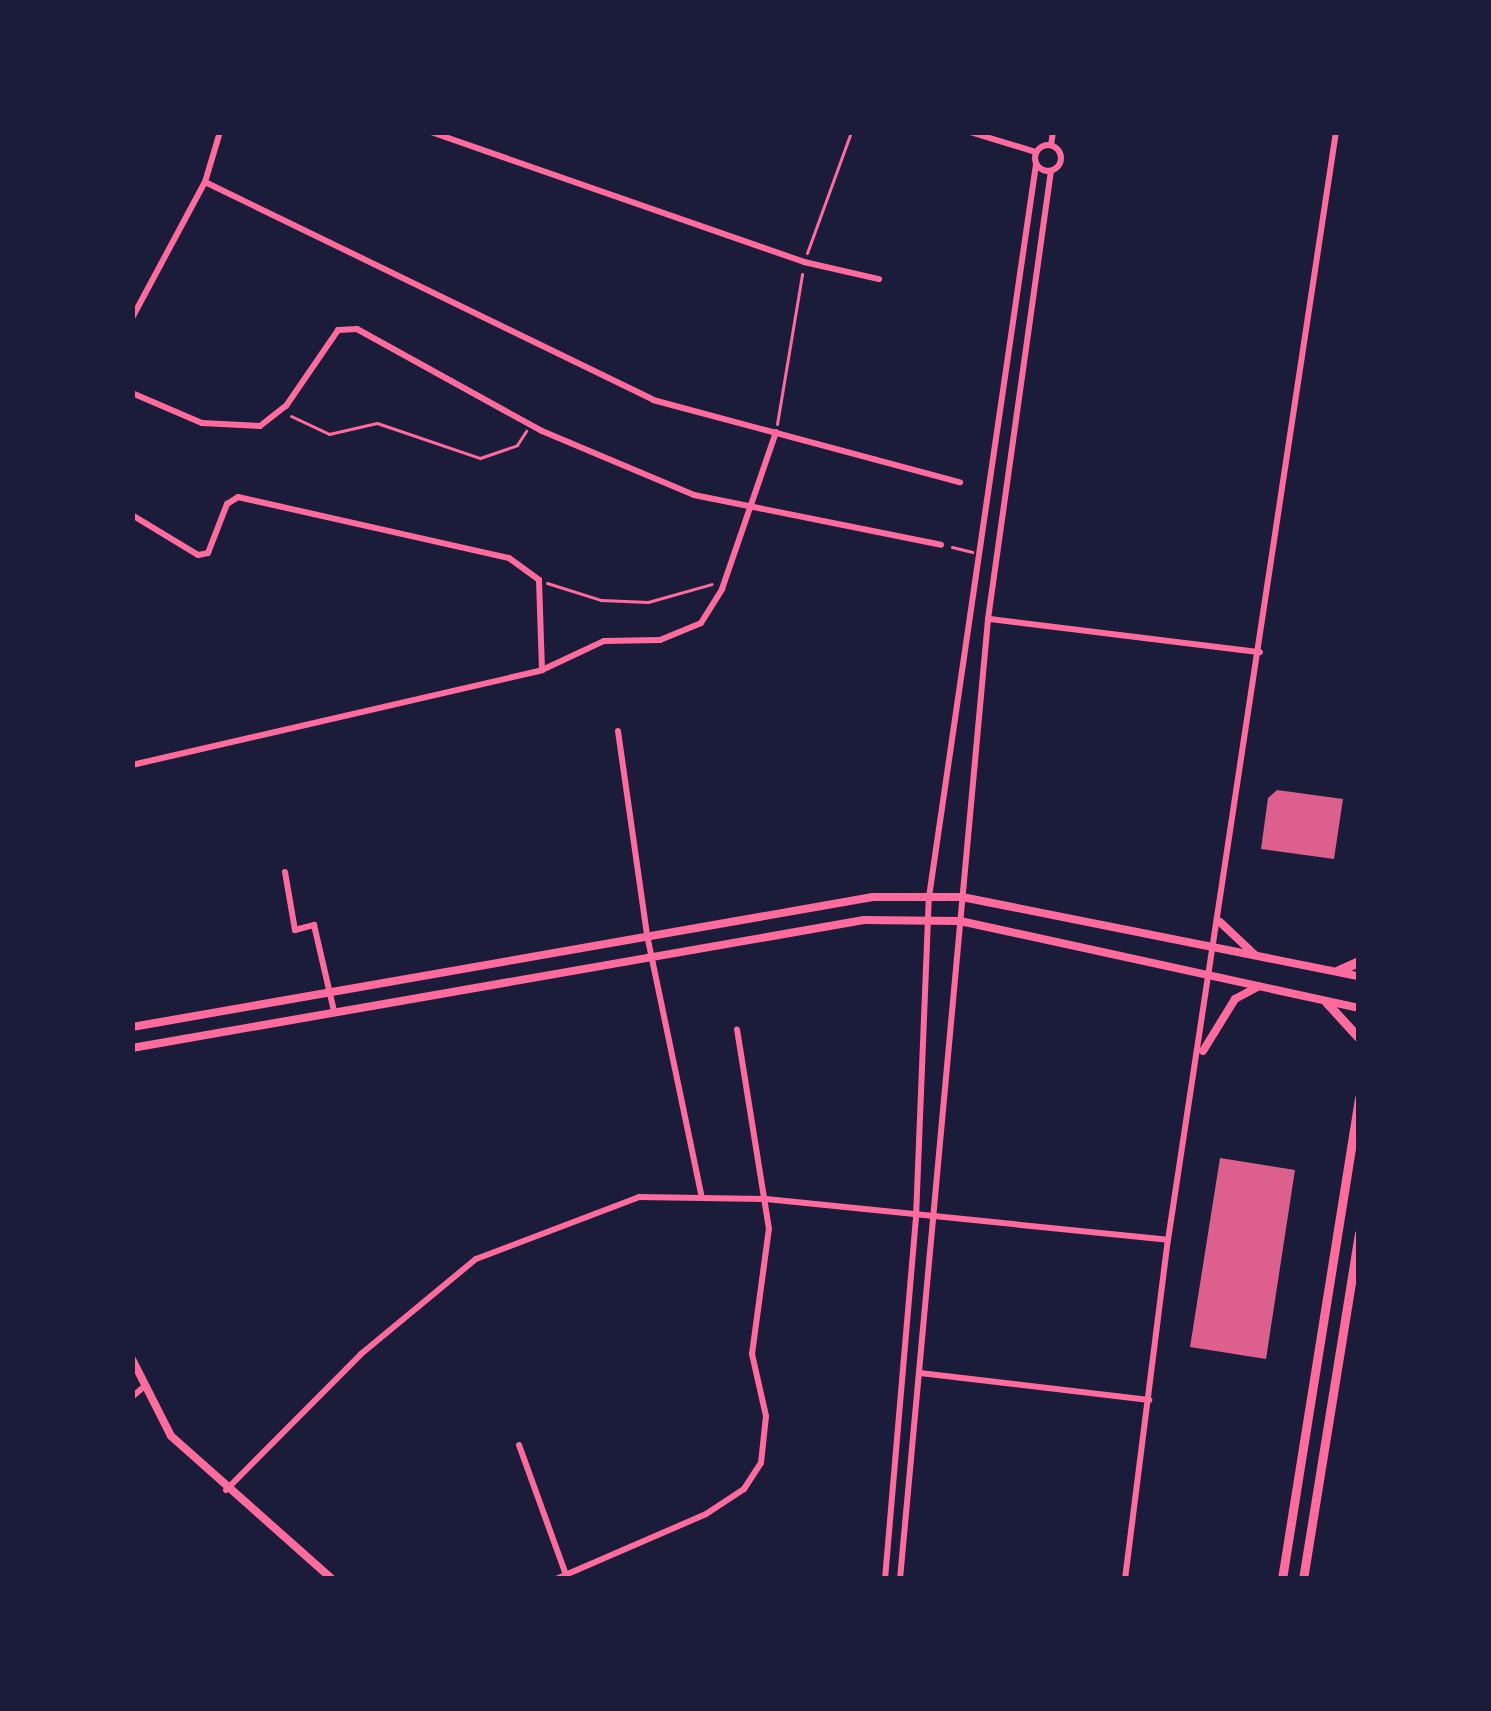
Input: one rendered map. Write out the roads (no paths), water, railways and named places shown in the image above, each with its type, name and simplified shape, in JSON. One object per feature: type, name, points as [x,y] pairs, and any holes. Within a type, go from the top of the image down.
[{"type":"main road","points":[[1339,971],[1359,962]]},
{"type":"main road","points":[[1326,1002],[1359,1038]]},
{"type":"main road","points":[[1282,1579],[1359,1098]]},
{"type":"main road","points":[[1303,1579],[1359,1234]]},
{"type":"street","points":[[132,318],[205,182],[220,132]]},
{"type":"street","points":[[431,132],[804,262],[879,279]]},
{"type":"street","points":[[970,132],[1038,150],[1051,145]]},
{"type":"street","points":[[885,1579],[916,1217],[929,897],[1042,132]]},
{"type":"street","points":[[900,1579],[988,619],[1052,171],[1061,158],[1051,145],[1053,132]]},
{"type":"street","points":[[1125,1579],[1168,1240],[1203,1051],[1336,132]]},
{"type":"street","points":[[1036,164],[1052,171]]},
{"type":"street","points":[[205,182],[652,400],[960,482]]},
{"type":"street","points":[[132,393],[230,428],[260,426],[281,410],[338,330],[357,329],[531,424],[694,495],[941,544]]},
{"type":"street","points":[[132,765],[542,670],[604,641],[660,640],[701,623],[725,580],[776,432]]},
{"type":"street","points":[[132,515],[198,555],[208,553],[227,504],[238,497],[509,558],[539,580],[542,670]]},
{"type":"street","points":[[988,619],[1260,652]]},
{"type":"street","points":[[618,731],[647,935],[701,1195]]},
{"type":"street","points":[[285,872],[295,930],[314,926],[334,1011]]},
{"type":"street","points":[[132,1027],[873,897],[962,897],[1359,976]]},
{"type":"street","points":[[132,1048],[651,952],[864,920],[960,921],[1359,1008]]},
{"type":"street","points":[[1220,922],[1256,956]]},
{"type":"street","points":[[1203,1051],[1235,999],[1260,985]]},
{"type":"street","points":[[556,1579],[706,1514],[744,1489],[761,1463],[767,1434],[752,1354],[770,1229],[737,1030]]},
{"type":"street","points":[[226,1490],[362,1354],[476,1259],[639,1197],[766,1199],[935,1220],[1168,1240]]},
{"type":"street","points":[[132,1359],[171,1436],[226,1490],[332,1579]]},
{"type":"street","points":[[920,1372],[1150,1400]]},
{"type":"street","points":[[132,1397],[146,1384]]},
{"type":"street","points":[[519,1445],[566,1575]]}]
